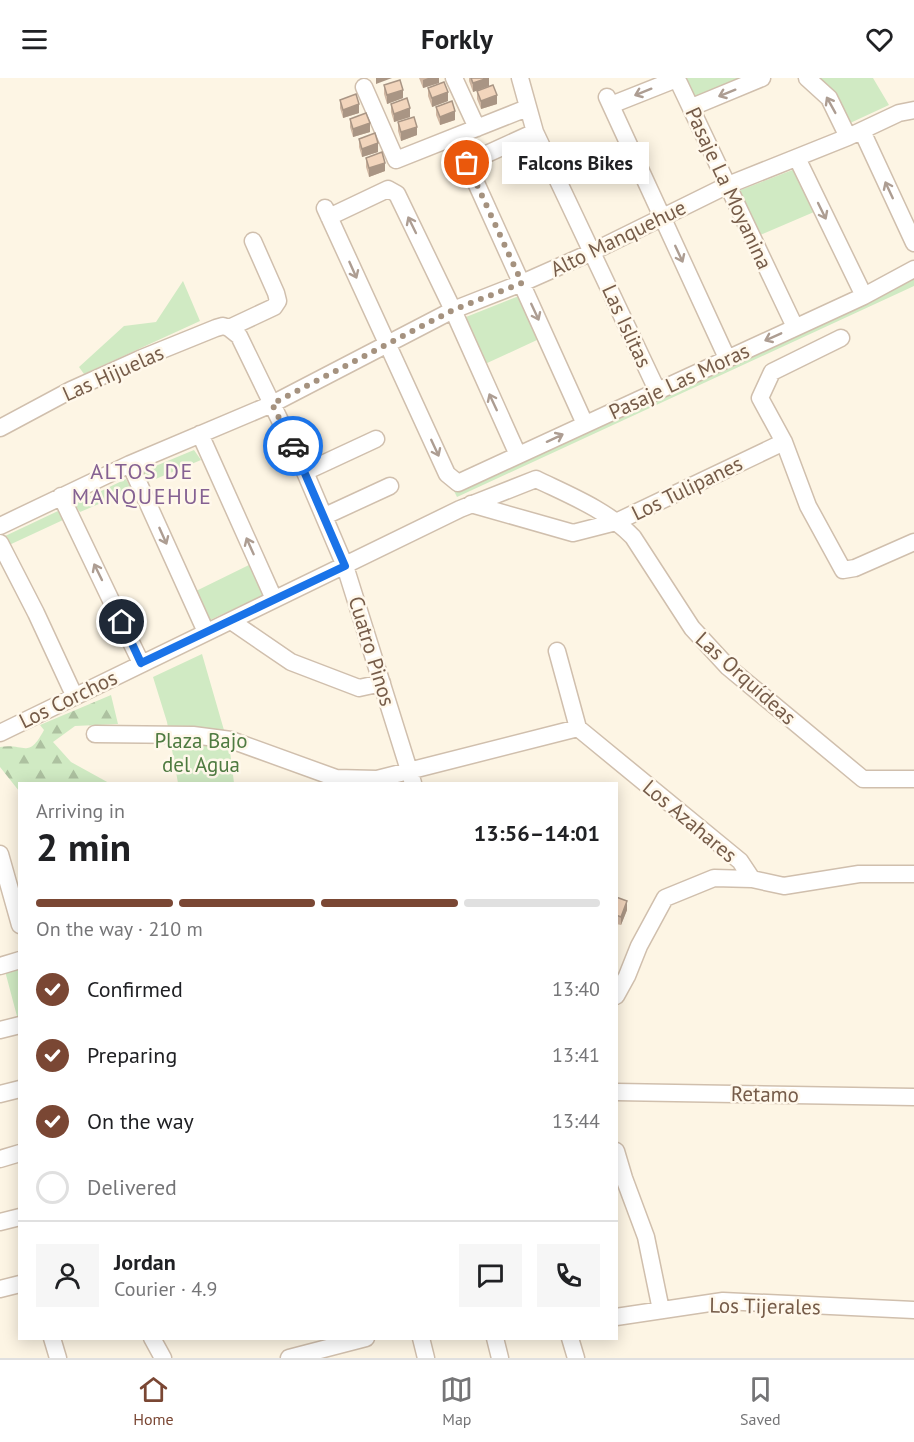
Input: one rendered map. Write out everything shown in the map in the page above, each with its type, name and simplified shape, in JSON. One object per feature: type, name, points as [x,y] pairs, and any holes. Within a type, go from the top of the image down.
[{"type":"street","points":[[453,78],[477,128]]},
{"type":"street","name":"Las Islitas","points":[[520,78],[535,132],[657,390]]},
{"type":"street","points":[[692,107],[762,78]]},
{"type":"street","points":[[807,78],[829,98],[855,134],[914,243]]},
{"type":"street","name":"Pasaje La Moyanina","points":[[661,217],[609,101],[674,80],[680,83],[692,107],[795,327]]},
{"type":"street","points":[[364,87],[396,160],[527,108]]},
{"type":"street","name":"Alto Manquehue","points":[[0,526],[130,464],[272,404],[453,310],[592,252],[728,186],[855,134],[899,113],[914,110]]},
{"type":"street","points":[[535,132],[465,158],[585,424]]},
{"type":"street","points":[[797,158],[864,296]]},
{"type":"street","points":[[386,344],[327,213],[388,189],[397,194],[453,310],[518,454]]},
{"type":"street","points":[[661,217],[727,358]]},
{"type":"street","name":"Las Hijuelas","points":[[0,428],[71,390],[142,358],[216,328],[223,326],[229,328],[274,307],[278,301],[276,293],[253,241]]},
{"type":"street","name":"Pasaje Las Moras","points":[[386,344],[447,474],[458,483],[864,296],[913,270]]},
{"type":"street","name":"Cuatro Pinos","points":[[229,328],[239,336],[305,472],[345,566],[411,777]]},
{"type":"street","points":[[841,338],[772,372],[760,398],[784,442],[808,506],[843,570],[855,568],[914,543]]},
{"type":"street","points":[[200,434],[274,599]]},
{"type":"street","points":[[305,472],[376,439]]},
{"type":"street","name":"Los Tulipanes","points":[[465,506],[536,479],[616,522],[784,442]]},
{"type":"street","points":[[130,464],[206,632]]},
{"type":"street","points":[[324,516],[390,486]]},
{"type":"street","points":[[61,496],[141,663]]},
{"type":"street","points":[[465,506],[573,533],[616,522]]},
{"type":"street","name":"Los Corchos","points":[[0,733],[465,506]]},
{"type":"street","name":"Las Orquídeas","points":[[616,522],[633,537],[692,628],[728,668],[863,779],[914,779]]},
{"type":"street","points":[[0,543],[74,695]]},
{"type":"street","points":[[231,621],[291,662],[359,688],[382,683]]},
{"type":"street","points":[[95,734],[193,735],[231,740],[336,778],[411,777],[578,728],[557,651]]},
{"type":"street","name":"Los Azahares","points":[[578,728],[740,861],[752,879],[784,886],[859,874],[914,874]]},
{"type":"street","points":[[0,854],[18,914]]},
{"type":"street","points":[[618,992],[639,946],[665,898],[714,878],[752,879]]},
{"type":"street","points":[[0,966],[18,961]]},
{"type":"street","points":[[0,1030],[18,1026]]},
{"type":"street","points":[[0,1094],[18,1090]]},
{"type":"street","name":"Retamo","points":[[618,1092],[914,1096]]},
{"type":"street","points":[[0,1159],[18,1154]]},
{"type":"street","points":[[618,1158],[646,1237],[662,1310]]},
{"type":"street","points":[[0,1222],[18,1217]]},
{"type":"street","points":[[0,1289],[18,1284]]},
{"type":"street","name":"Los Tijerales","points":[[618,1317],[723,1301],[914,1310]]},
{"type":"street","points":[[53,1340],[58,1358]]},
{"type":"street","points":[[153,1340],[163,1358]]},
{"type":"street","points":[[422,1340],[426,1358]]},
{"type":"street","points":[[496,1340],[500,1358]]},
{"type":"street","points":[[571,1340],[576,1358]]},
{"type":"street","points":[[290,1358],[357,1346]]},
{"type":"green space","points":[[681,78],[746,78],[694,101]]},
{"type":"green space","points":[[811,78],[873,78],[889,105],[848,124]]},
{"type":"green space","points":[[795,169],[814,212],[760,235],[738,191]]},
{"type":"green space","points":[[914,277],[914,286],[457,497],[453,489]]},
{"type":"green space","points":[[183,281],[200,321],[84,374],[79,367],[124,326],[156,322]]},
{"type":"green space","points":[[519,296],[537,340],[485,364],[466,317]]},
{"type":"green space","points":[[194,450],[201,460],[146,483],[141,472]]},
{"type":"green space","points":[[126,479],[132,490],[80,512],[74,504]]},
{"type":"green space","points":[[58,511],[63,520],[7,546],[3,537]]},
{"type":"green space","points":[[251,564],[266,594],[210,620],[196,591]]},
{"type":"green space","name":"Plaza Bajo del Agua","points":[[202,654],[230,751],[234,782],[178,782],[167,722],[153,677]]},
{"type":"green space","points":[[111,695],[118,724],[75,726],[53,742],[71,762],[107,782],[18,782],[18,790],[0,767],[0,747],[30,748],[44,730],[40,725]]},
{"type":"green space","points":[[18,968],[18,1020],[5,971]]},
{"type":"building","points":[[471,78],[488,78],[473,83]]},
{"type":"building","points":[[400,80],[403,90],[387,95],[384,85]]},
{"type":"building","points":[[444,82],[448,92],[432,98],[428,88]]},
{"type":"building","points":[[493,85],[497,95],[481,101],[477,91]]},
{"type":"building","points":[[356,94],[359,104],[343,110],[340,100]]},
{"type":"building","points":[[407,98],[410,108],[394,114],[391,104]]},
{"type":"building","points":[[452,101],[455,111],[440,117],[436,107]]},
{"type":"building","points":[[366,113],[370,123],[353,129],[350,119]]},
{"type":"building","points":[[414,117],[417,127],[401,132],[398,122]]},
{"type":"building","points":[[375,133],[378,143],[362,149],[359,139]]},
{"type":"building","points":[[382,152],[385,163],[369,168],[366,158]]},
{"type":"building","points":[[618,898],[627,901],[621,917],[618,916]]},
{"type":"way so far","points":[[293,446],[272,404],[453,310],[522,283],[467,163]]},
{"type":"place","name":"Falcons Bikes","points":[[467,163]]},
{"type":"district","name":"ALTOS DE MANQUEHUE","points":[[142,484]]},
{"type":"route","points":[[122,622],[141,663],[345,566],[293,446]]}]
